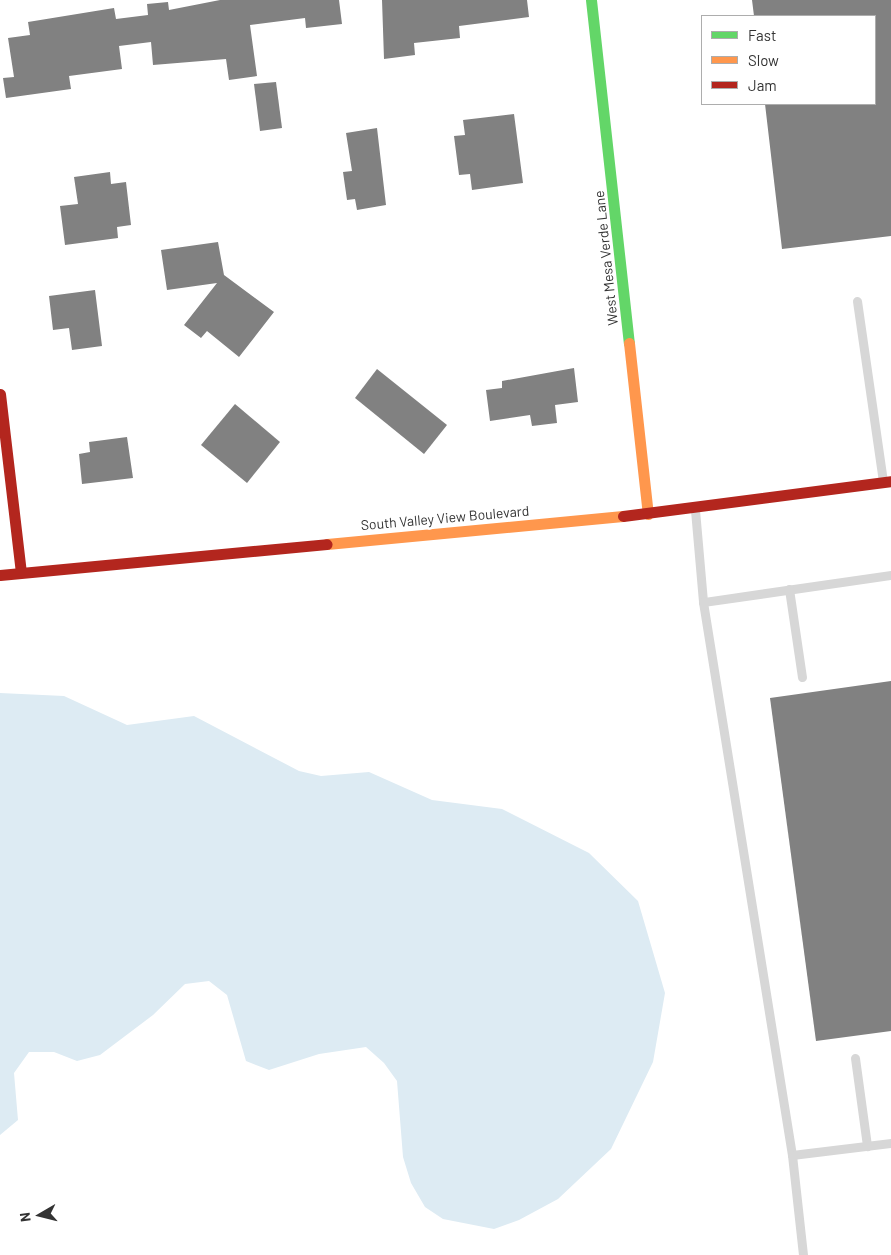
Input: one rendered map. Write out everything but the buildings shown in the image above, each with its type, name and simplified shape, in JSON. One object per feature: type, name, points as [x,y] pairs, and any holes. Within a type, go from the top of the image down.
[{"type":"main road","name":"West Mesa Verde Lane","points":[[591,0],[648,514]]},
{"type":"main road","points":[[0,394],[21,572]]},
{"type":"main road","name":"South Valley View Boulevard","points":[[0,575],[648,514],[887,481]]},
{"type":"lane","points":[[857,301],[887,481]]},
{"type":"lane","points":[[695,508],[703,602],[792,1155],[803,1255]]},
{"type":"lane","points":[[703,602],[891,575]]},
{"type":"lane","points":[[789,590],[802,677]]},
{"type":"lane","points":[[855,1058],[867,1146]]},
{"type":"lane","points":[[792,1155],[891,1143]]},
{"type":"shaded area","points":[[0,693],[64,696],[127,725],[194,716],[299,771],[321,776],[369,772],[432,800],[502,809],[589,853],[638,901],[665,993],[653,1062],[611,1149],[558,1199],[519,1220],[494,1229],[443,1219],[425,1207],[411,1183],[403,1157],[397,1081],[384,1063],[366,1047],[319,1054],[269,1070],[246,1061],[227,995],[209,981],[185,984],[153,1015],[100,1055],[77,1061],[54,1052],[29,1052],[14,1073],[18,1120],[0,1135]]},
{"type":"traffic: fast","points":[[591,0],[629,343]]},
{"type":"traffic: slow","points":[[629,343],[648,514]]},
{"type":"traffic: slow","points":[[327,544],[623,516]]},
{"type":"traffic: jam","points":[[0,394],[21,572]]},
{"type":"traffic: jam","points":[[623,516],[891,481]]},
{"type":"traffic: jam","points":[[0,575],[327,544]]}]
